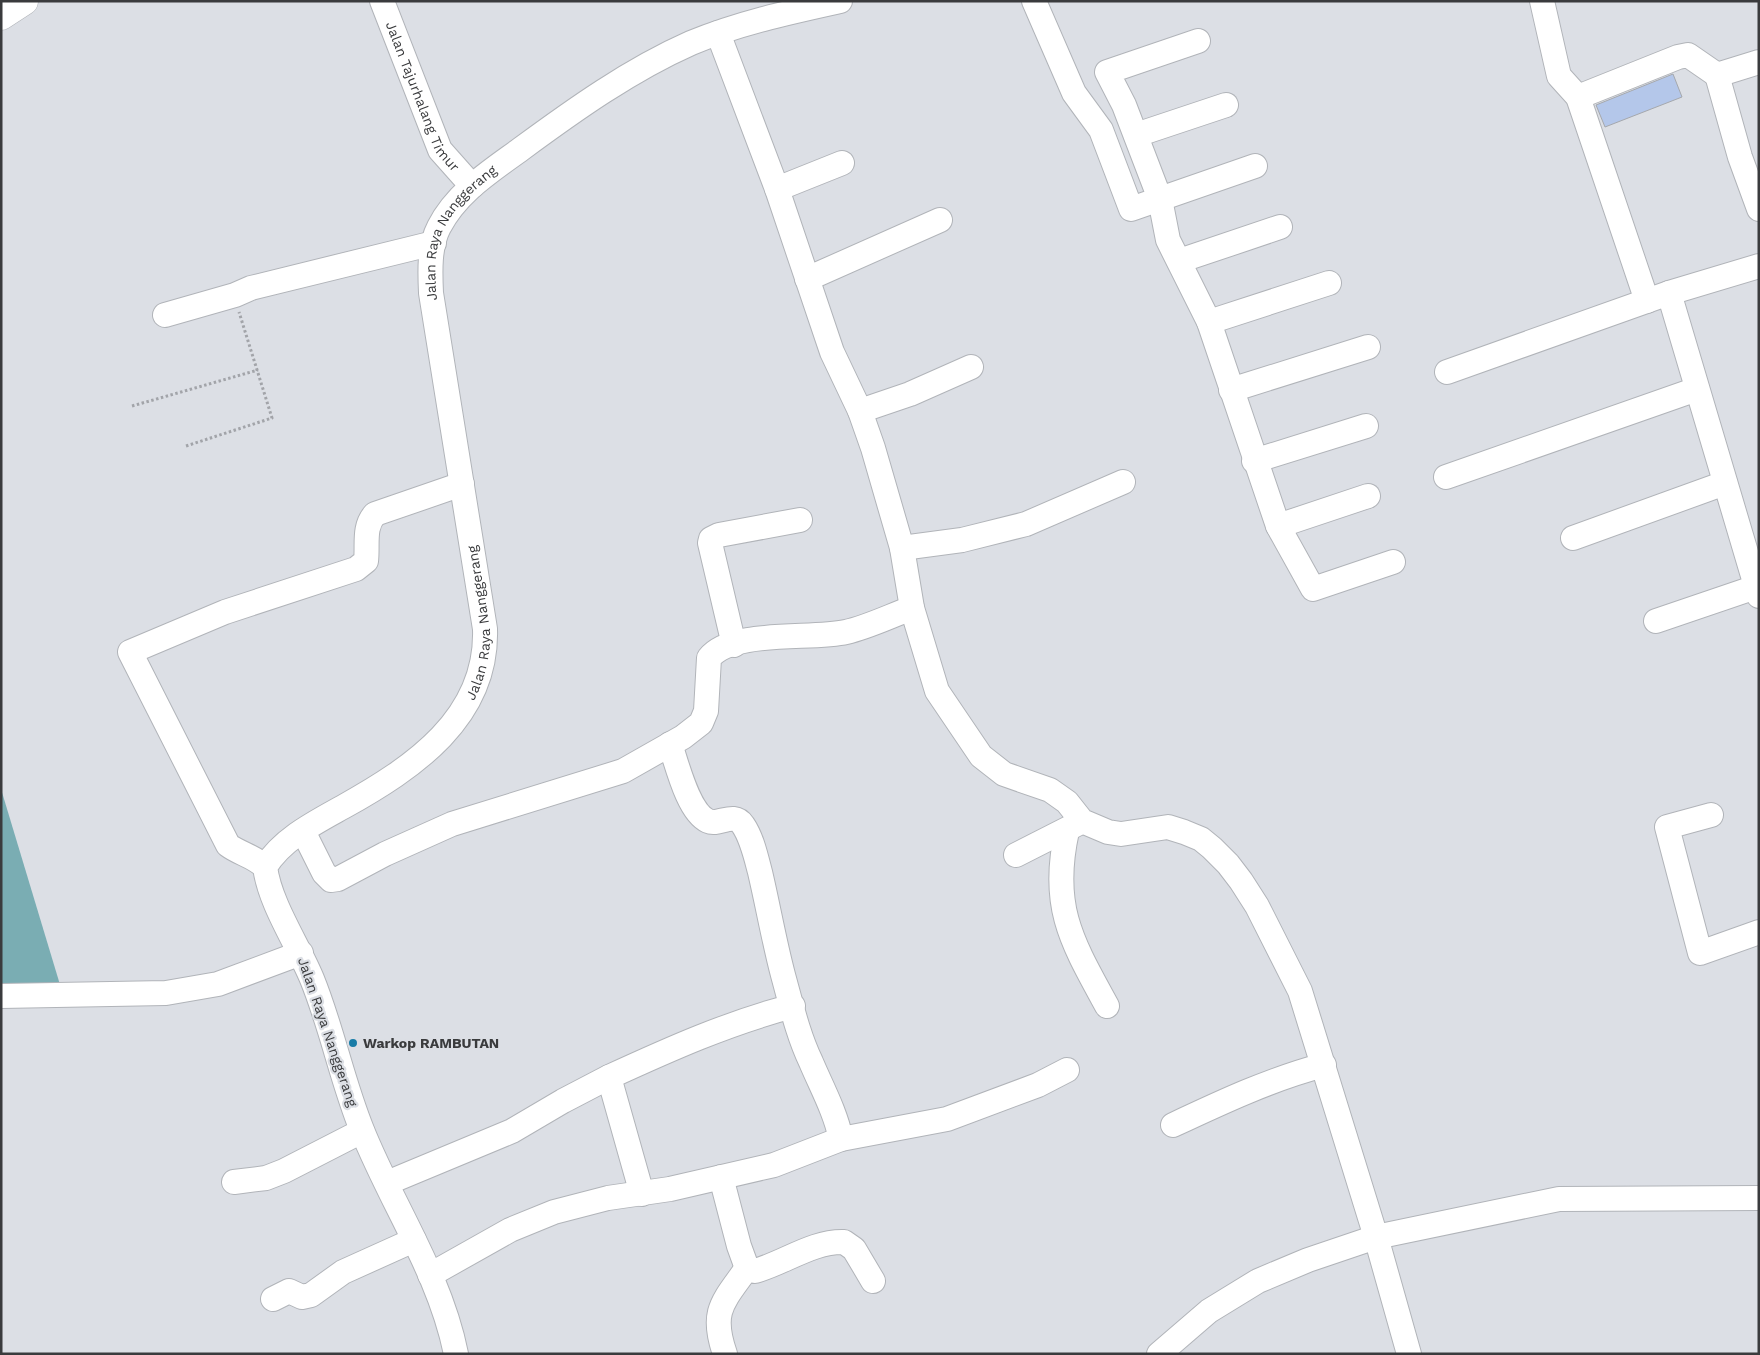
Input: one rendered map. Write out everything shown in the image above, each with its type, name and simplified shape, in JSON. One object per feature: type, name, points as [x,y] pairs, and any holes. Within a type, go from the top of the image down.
[{"type":"highway","points":[[1,16],[24,1]]},
{"type":"street","name":"Jalan Tajurhalang Timur","points":[[382,1],[440,150],[472,186]]},
{"type":"street","name":"Jalan Raya Nanggerang","points":[[456,1354],[452,1331],[430,1275],[362,1131],[320,1000],[301,953],[275,900],[265,867],[284,845],[303,831],[408,768],[425,754],[445,732],[475,689],[486,651],[485,629],[431,294],[430,267],[434,243],[447,212],[472,186],[554,125],[613,85],[690,44],[718,33],[786,13],[840,1]]},
{"type":"street","points":[[1034,1],[1074,93],[1101,130],[1131,208],[1255,166]]},
{"type":"street","points":[[1542,1],[1559,76],[1578,97],[1647,301]]},
{"type":"street","points":[[718,33],[777,189],[832,352],[860,411],[874,448],[902,548],[912,608],[922,639],[927,666],[937,691],[981,756],[1004,774],[1050,790],[1067,802],[1075,826],[1060,879],[1066,920],[1074,945],[1107,1006]]},
{"type":"street","points":[[1198,40],[1107,72],[1124,105],[1160,199],[1168,240],[1209,322],[1254,461],[1278,526],[1313,589],[1393,562]]},
{"type":"street","points":[[1578,97],[1678,57],[1688,55],[1717,75],[1751,165],[1759,209]]},
{"type":"street","points":[[1717,75],[1759,62]]},
{"type":"street","points":[[1136,135],[1226,105]]},
{"type":"street","points":[[777,189],[842,163]]},
{"type":"street","points":[[807,279],[940,220]]},
{"type":"street","points":[[1179,261],[1280,227]]},
{"type":"street","points":[[165,315],[236,295],[251,288],[434,243]]},
{"type":"street","points":[[1447,372],[1669,293],[1759,266]]},
{"type":"street","points":[[1209,322],[1330,283]]},
{"type":"street","points":[[1656,621],[1757,591],[1669,293]]},
{"type":"street","points":[[1231,390],[1368,347]]},
{"type":"street","points":[[860,411],[910,394],[971,367]]},
{"type":"street","points":[[1446,477],[1697,389]]},
{"type":"street","points":[[1254,461],[1366,426]]},
{"type":"street","points":[[902,548],[962,540],[1026,524],[1123,482]]},
{"type":"street","points":[[1573,538],[1725,483]]},
{"type":"street","points":[[265,867],[256,858],[235,850],[228,844],[130,652],[225,612],[356,569],[366,561],[367,529],[369,520],[375,514],[462,484]]},
{"type":"street","points":[[1278,526],[1368,496]]},
{"type":"street","points":[[734,644],[710,543],[711,539],[719,535],[800,520]]},
{"type":"street","points":[[303,831],[324,873],[331,880],[338,879],[385,854],[452,824],[607,777],[632,766],[670,744],[701,723],[706,711],[708,698],[709,658],[720,648],[745,641],[794,635],[829,635],[848,632],[912,608]]},
{"type":"street","points":[[670,744],[691,801],[698,812],[706,820],[712,822],[729,818],[738,820],[743,825],[755,853],[792,1006],[810,1061],[836,1116],[841,1140]]},
{"type":"street","points":[[1711,815],[1667,827],[1700,953],[1759,932]]},
{"type":"street","points":[[1016,855],[1075,826],[1120,834],[1168,827],[1201,839],[1228,864],[1257,906],[1300,991],[1376,1237],[1409,1354]]},
{"type":"street","points":[[1,996],[166,994],[218,984],[301,953]]},
{"type":"street","points":[[387,1183],[512,1131],[609,1077],[675,1046],[745,1018],[792,1006]]},
{"type":"street","points":[[1173,1125],[1248,1090],[1294,1073],[1324,1065]]},
{"type":"street","points":[[430,1275],[510,1230],[534,1219],[608,1198],[642,1194],[774,1165],[841,1140],[947,1119],[1038,1085],[1067,1070]]},
{"type":"street","points":[[609,1077],[642,1194]]},
{"type":"street","points":[[234,1182],[266,1178],[284,1171],[362,1131]]},
{"type":"street","points":[[722,1177],[739,1246],[747,1268],[755,1271],[807,1250],[844,1242],[854,1249],[873,1281]]},
{"type":"street","points":[[1169,1350],[1209,1311],[1258,1281],[1308,1260],[1376,1237],[1559,1198],[1759,1198]]},
{"type":"street","points":[[273,1299],[289,1291],[302,1297],[311,1294],[344,1272],[414,1240]]},
{"type":"street","points":[[725,1354],[717,1317],[721,1305],[747,1268]]},
{"type":"path","points":[[186,446],[272,418],[239,311],[236,295]]},
{"type":"path","points":[[132,406],[258,370]]},
{"type":"water","points":[[1,789],[61,988],[1,989]]},
{"type":"building","points":[[1673,74],[1682,97],[1605,127],[1596,105]]},
{"type":"place","name":"Warkop RAMBUTAN","points":[[353,1043]]}]
